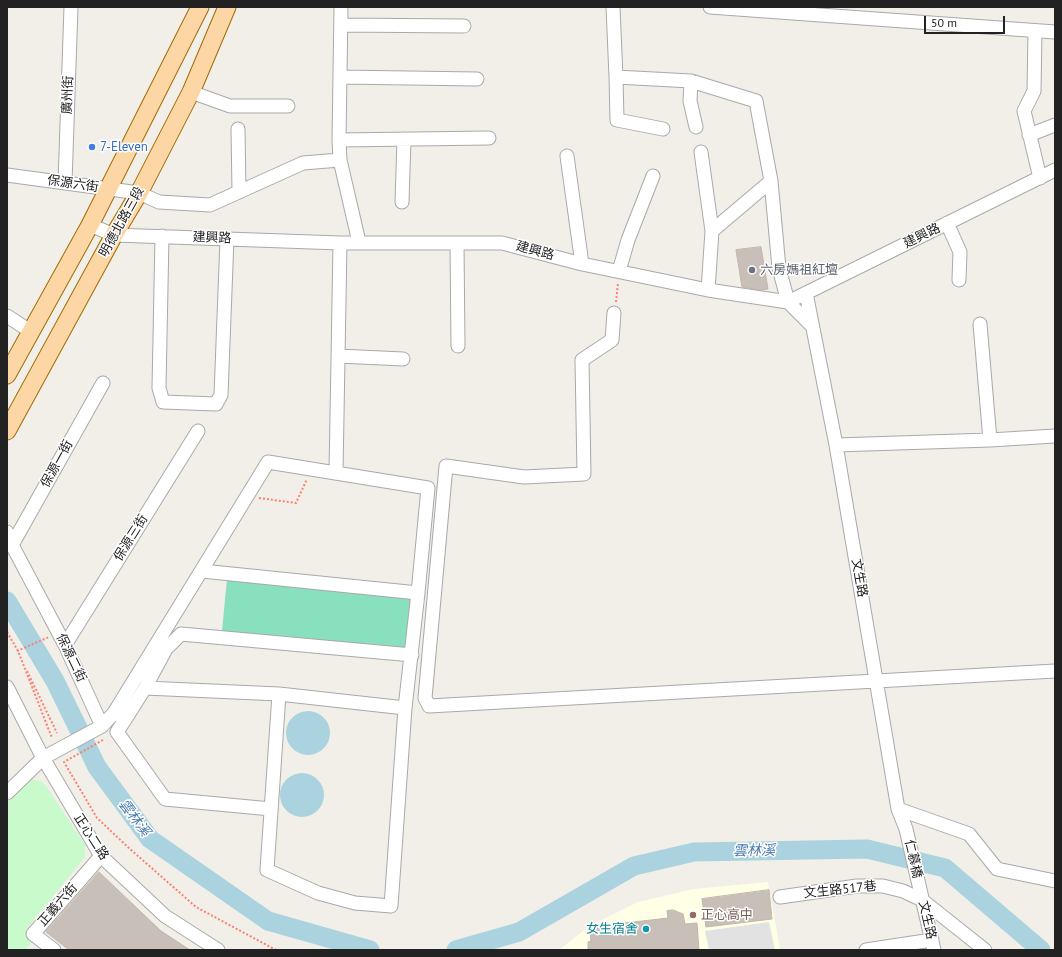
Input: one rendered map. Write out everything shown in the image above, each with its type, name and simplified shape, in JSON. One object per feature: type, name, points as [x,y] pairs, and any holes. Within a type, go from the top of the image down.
[{"type":"main road","name":"明德北路三段","points":[[7,375],[90,225],[200,7]]},
{"type":"main road","name":"明德北路三段","points":[[7,431],[114,235],[139,193],[190,92],[227,7]]},
{"type":"street","name":"廣州街","points":[[65,183],[71,7]]},
{"type":"street","points":[[341,7],[340,160],[359,242]]},
{"type":"street","points":[[613,7],[617,120],[663,129]]},
{"type":"street","points":[[710,7],[1055,32]]},
{"type":"street","points":[[341,26],[464,26]]},
{"type":"street","points":[[1035,30],[1034,91],[1024,111],[1040,178]]},
{"type":"street","points":[[340,77],[477,79]]},
{"type":"street","points":[[616,77],[691,81],[756,101],[772,181],[779,268],[788,302],[812,326]]},
{"type":"street","points":[[691,81],[690,101],[696,127]]},
{"type":"street","points":[[190,92],[230,106],[288,106]]},
{"type":"street","points":[[1029,135],[1055,125]]},
{"type":"street","points":[[238,129],[240,192]]},
{"type":"street","points":[[339,140],[489,138]]},
{"type":"street","points":[[402,202],[404,139]]},
{"type":"street","points":[[701,152],[712,231],[708,290]]},
{"type":"street","points":[[567,156],[582,264]]},
{"type":"street","name":"保源六街","points":[[7,175],[108,190],[139,193],[159,202],[210,205],[303,163],[340,160]]},
{"type":"street","name":"建興路","points":[[90,225],[114,235],[340,243],[502,243],[582,264],[708,290],[788,302],[1040,178],[1054,174]]},
{"type":"street","points":[[619,271],[628,240],[653,176]]},
{"type":"street","points":[[712,231],[772,181]]},
{"type":"street","points":[[947,224],[960,252],[959,280]]},
{"type":"street","points":[[162,236],[160,388],[163,402],[216,404],[221,396],[227,239]]},
{"type":"street","points":[[336,473],[340,243]]},
{"type":"street","points":[[457,243],[458,346]]},
{"type":"street","name":"文生路","points":[[806,293],[836,445],[898,809],[906,829]]},
{"type":"street","points":[[614,313],[612,340],[582,360],[584,474],[524,477],[446,466],[425,698],[429,706],[1055,671]]},
{"type":"street","points":[[7,316],[30,331]]},
{"type":"street","points":[[980,324],[990,440]]},
{"type":"street","points":[[338,356],[403,359]]},
{"type":"street","name":"保源一街","points":[[12,545],[103,383]]},
{"type":"street","name":"保源三街","points":[[65,645],[198,431]]},
{"type":"street","points":[[836,445],[990,440],[1055,436]]},
{"type":"street","points":[[7,793],[45,757],[100,732],[114,713],[268,462],[428,488],[412,655],[405,708],[391,906],[355,902],[318,893],[267,870],[279,694]]},
{"type":"street","name":"保源二街","points":[[7,532],[12,545],[65,645],[100,732]]},
{"type":"street","points":[[202,571],[418,593]]},
{"type":"street","points":[[271,809],[165,799],[117,732],[145,688],[166,649],[181,634],[412,655]]},
{"type":"street","name":"正心二路","points":[[7,687],[101,856],[165,916],[218,950]]},
{"type":"street","points":[[145,688],[279,694],[405,708]]},
{"type":"street","points":[[114,713],[126,718]]},
{"type":"street","points":[[898,809],[969,834],[997,869],[1055,881]]},
{"type":"street","name":"仁慕橋","points":[[906,829],[921,895]]},
{"type":"street","name":"正義六街","points":[[54,950],[33,934],[101,856]]},
{"type":"street","name":"文生路517巷","points":[[780,896],[857,886],[883,886],[921,895],[985,950]]},
{"type":"street","name":"文生路","points":[[921,895],[933,945]]},
{"type":"street","points":[[866,950],[933,945]]},
{"type":"path","points":[[614,313],[619,271]]},
{"type":"path","points":[[247,496],[296,503],[312,469]]},
{"type":"path","points":[[7,631],[57,733]]},
{"type":"path","points":[[7,631],[18,650],[52,738]]},
{"type":"path","points":[[18,651],[48,638]]},
{"type":"path","points":[[100,732],[64,762],[97,818],[196,907],[276,950]]},
{"type":"shaded area","name":"正心高中","points":[[768,882],[780,950],[559,950],[588,927],[638,902],[694,889]]},
{"type":"shaded area","points":[[769,922],[775,950],[709,950],[705,931]]},
{"type":"green space","points":[[227,579],[414,595],[408,651],[222,631]]},
{"type":"green space","points":[[31,779],[41,781],[46,786],[85,845],[85,857],[27,928],[28,935],[33,940],[25,950],[7,950],[7,804],[27,781]]},
{"type":"water","points":[[308,711],[320,715],[326,721],[330,733],[326,745],[320,751],[308,755],[296,751],[290,745],[286,733],[290,721],[296,715]]},
{"type":"water","points":[[302,773],[314,777],[320,783],[324,795],[320,807],[314,813],[302,817],[290,813],[284,807],[280,795],[284,783],[290,777]]},
{"type":"building","name":"六房媽祖紅壇","points":[[761,247],[768,289],[761,290],[742,287],[736,250]]},
{"type":"building","points":[[99,872],[161,931],[190,950],[69,950],[46,932]]},
{"type":"building","points":[[769,890],[772,919],[706,927],[702,899]]},
{"type":"building","name":"女生宿舍","points":[[673,910],[683,914],[685,924],[697,923],[699,950],[588,950],[588,942],[591,941],[590,932],[599,926],[668,918],[667,911]]},
{"type":"waterway","name":"雲林溪","points":[[7,601],[55,681],[97,767],[150,839],[268,921],[370,950]]},
{"type":"waterway","name":"雲林溪","points":[[456,950],[519,932],[634,866],[694,852],[867,849],[945,868],[1041,950]]},
{"type":"place","name":"7-Eleven","points":[[92,147]]},
{"type":"place","name":"六房媽祖紅壇","points":[[752,270]]},
{"type":"place","name":"正心高中","points":[[693,915]]},
{"type":"place","name":"女生宿舍","points":[[646,929]]}]
